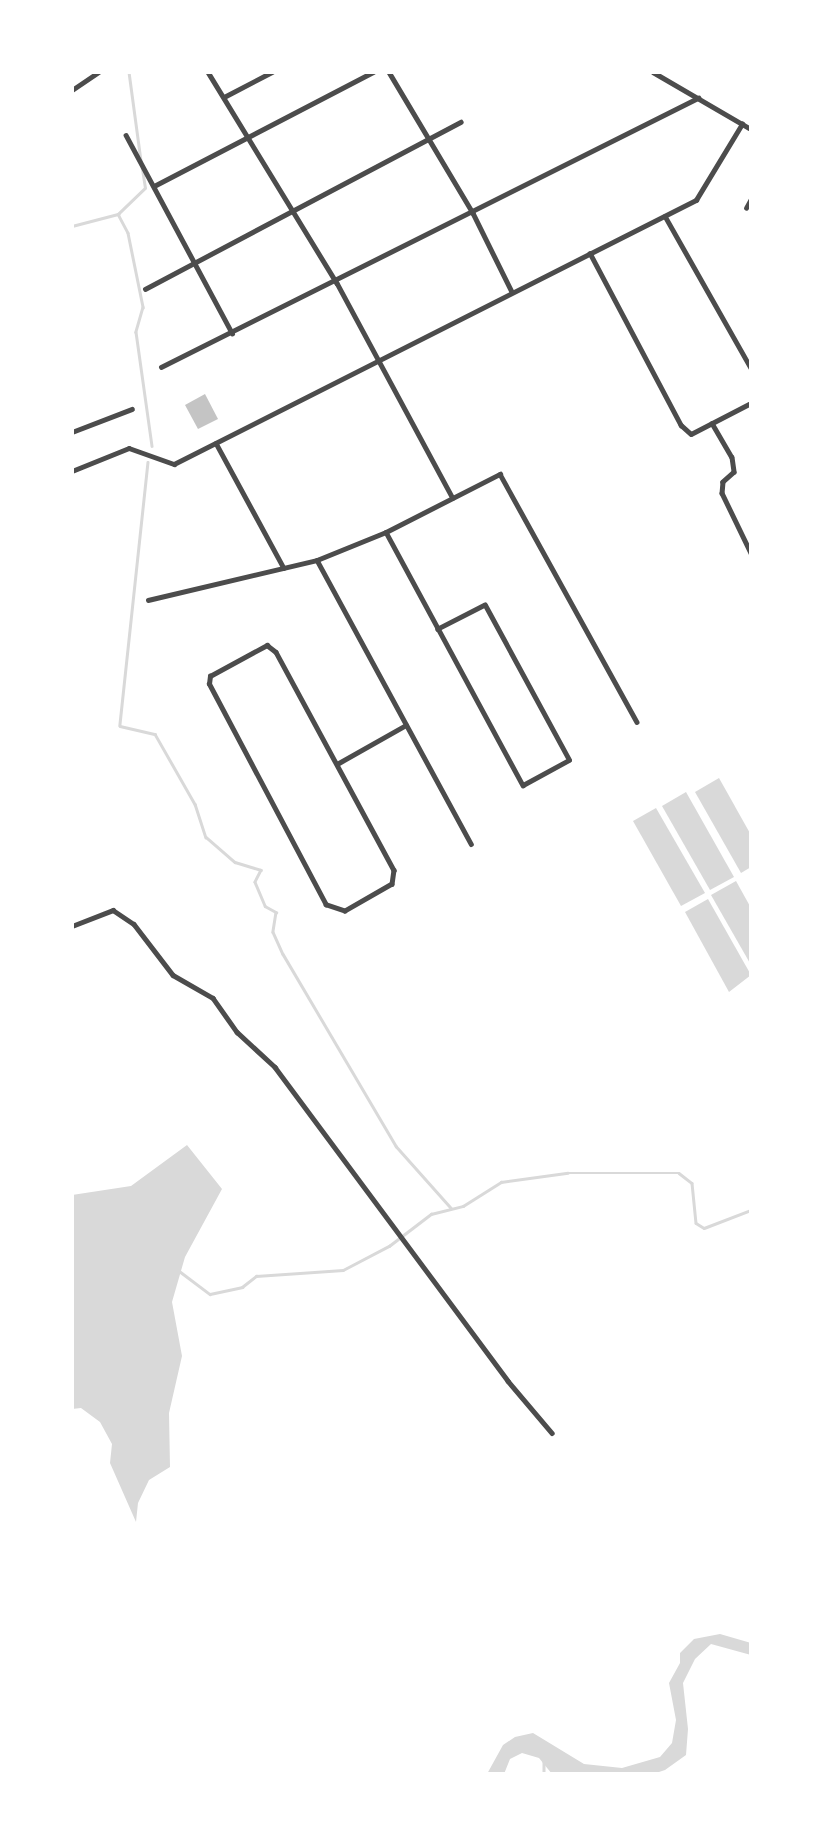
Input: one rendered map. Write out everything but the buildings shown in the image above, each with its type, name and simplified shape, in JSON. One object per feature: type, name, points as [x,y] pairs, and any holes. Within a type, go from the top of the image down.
[{"type":"street","points":[[72,90],[99,72]]},
{"type":"street","points":[[208,72],[337,283],[453,498]]},
{"type":"street","points":[[224,97],[272,72]]},
{"type":"street","points":[[154,186],[373,72]]},
{"type":"street","points":[[389,72],[473,213],[512,292]]},
{"type":"street","points":[[653,72],[751,129]]},
{"type":"street","points":[[161,368],[337,283],[698,98]]},
{"type":"street","points":[[145,289],[461,122]]},
{"type":"street","points":[[72,471],[129,448],[174,464],[696,200],[742,124]]},
{"type":"street","points":[[126,135],[232,333]]},
{"type":"street","points":[[746,208],[751,199]]},
{"type":"street","points":[[665,216],[751,368]]},
{"type":"street","points":[[590,253],[673,411],[691,434],[751,403]]},
{"type":"street","points":[[72,432],[132,409]]},
{"type":"street","points":[[712,423],[732,457],[734,472],[723,482],[722,492],[748,540],[751,553]]},
{"type":"street","points":[[216,443],[284,568]]},
{"type":"street","points":[[148,600],[317,560],[386,532],[499,474],[637,722]]},
{"type":"street","points":[[386,532],[438,629],[523,785],[569,760],[485,605],[438,629]]},
{"type":"street","points":[[317,560],[471,844]]},
{"type":"street","points":[[267,645],[276,652],[337,764],[396,878],[345,911],[326,905],[211,691],[210,676],[267,645]]},
{"type":"street","points":[[337,764],[406,725]]},
{"type":"street","points":[[72,926],[113,910],[134,924],[173,975],[209,994],[237,1032],[275,1067],[508,1381],[552,1433]]},
{"type":"shaded area","points":[[719,778],[751,835],[751,867],[741,873],[695,792]]},
{"type":"shaded area","points":[[686,792],[734,877],[710,890],[662,806]]},
{"type":"shaded area","points":[[656,808],[705,893],[681,906],[633,821]]},
{"type":"shaded area","points":[[736,881],[751,908],[751,965],[711,895]]},
{"type":"shaded area","points":[[708,899],[751,975],[729,992],[685,912]]},
{"type":"shaded area","points":[[187,1145],[222,1189],[185,1257],[172,1302],[182,1356],[169,1413],[170,1467],[149,1480],[138,1503],[136,1522],[110,1463],[112,1444],[100,1422],[81,1408],[72,1409],[72,1195],[131,1186]]},
{"type":"shaded area","points":[[720,1634],[751,1643],[751,1655],[711,1644],[695,1659],[683,1683],[688,1729],[686,1755],[665,1770],[653,1774],[552,1774],[539,1758],[522,1753],[510,1759],[504,1774],[487,1774],[503,1745],[515,1737],[533,1733],[584,1764],[622,1768],[660,1757],[672,1743],[676,1720],[669,1683],[680,1663],[680,1653],[694,1639]]},
{"type":"waterway","points":[[129,72],[141,161]]},
{"type":"waterway","points":[[72,226],[118,214],[145,188],[142,168]]},
{"type":"waterway","points":[[118,214],[128,233],[143,307],[136,332],[152,446]]},
{"type":"waterway","points":[[148,462],[120,726],[155,734],[195,804],[206,837],[235,862],[261,870],[255,882],[265,906],[276,912],[273,932],[283,954],[396,1146],[451,1208]]},
{"type":"waterway","points":[[178,1270],[210,1294],[242,1287],[256,1276],[343,1270],[389,1246],[431,1214],[463,1206],[501,1182],[567,1173],[679,1173],[692,1183],[696,1223],[704,1228],[751,1210]]},
{"type":"waterway","points":[[544,1762],[544,1774]]}]
